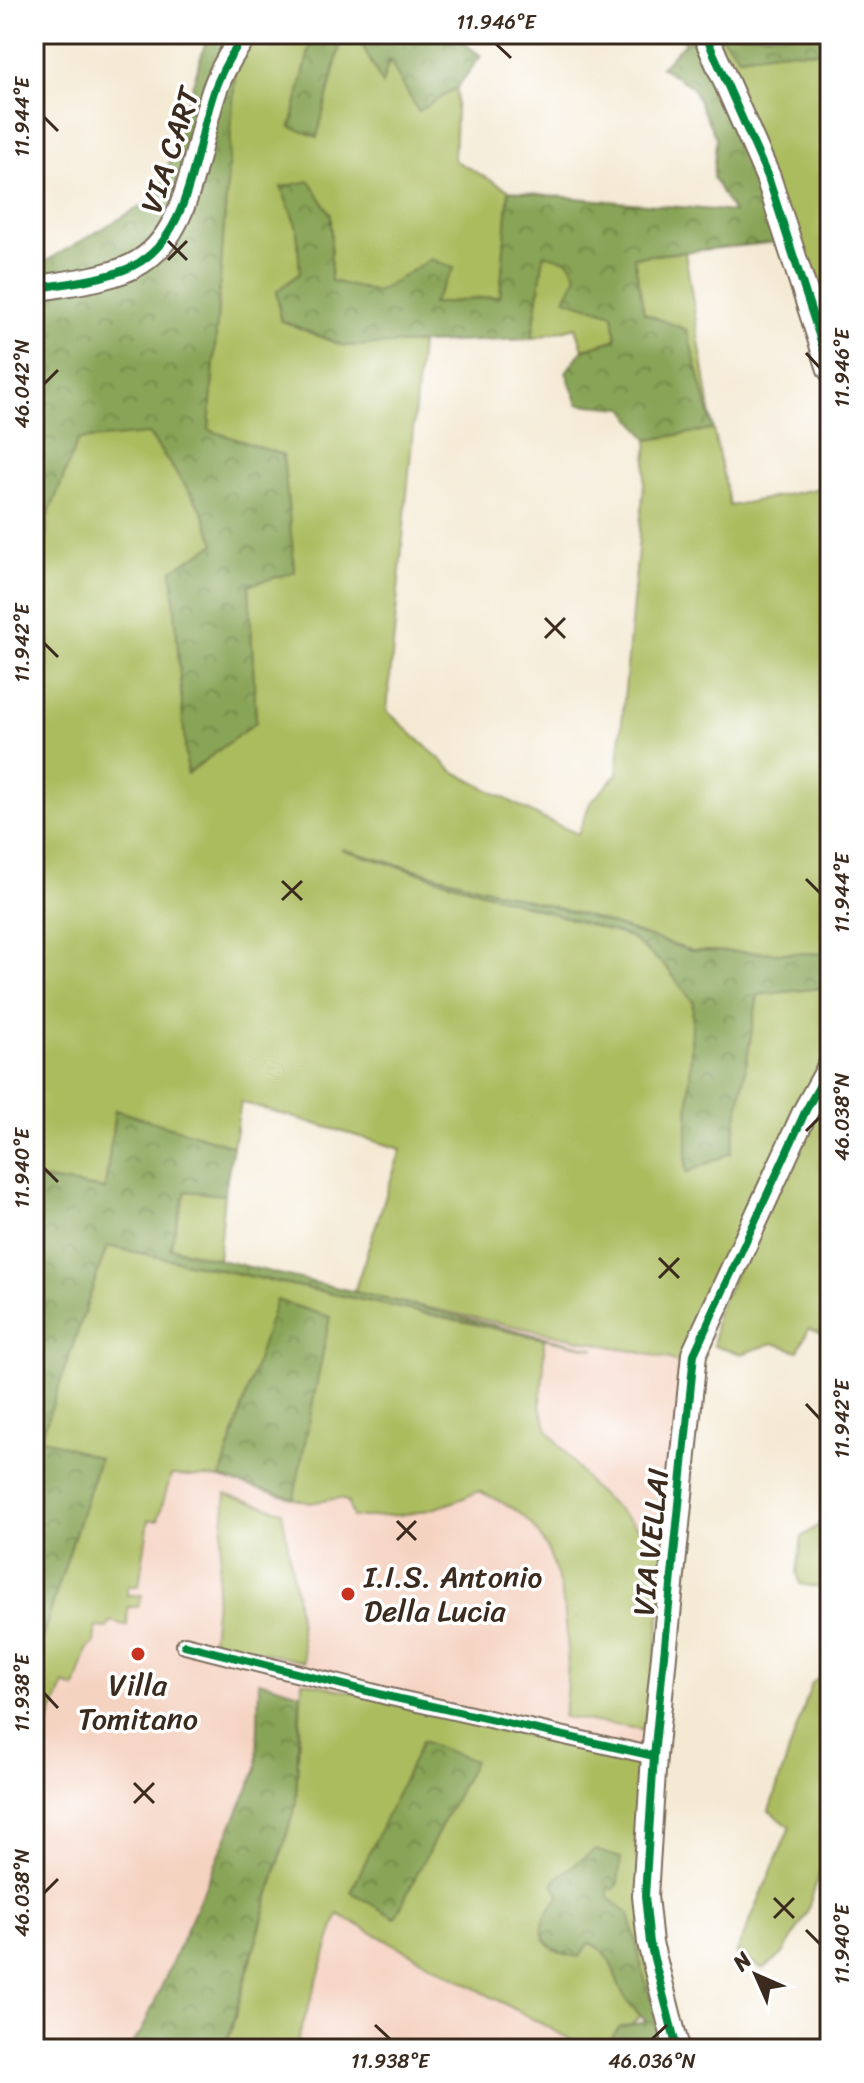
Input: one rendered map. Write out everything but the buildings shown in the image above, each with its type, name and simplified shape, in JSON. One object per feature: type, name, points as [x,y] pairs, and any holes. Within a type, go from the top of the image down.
[{"type":"street","name":"VIA CART","points":[[34,289],[111,273],[139,263],[165,241],[187,188],[217,81],[233,50],[246,34]]},
{"type":"street","points":[[705,34],[768,177],[830,369]]},
{"type":"street","name":"VIA VELLAI","points":[[677,2049],[650,1943],[645,1896],[654,1756],[694,1354],[806,1110],[830,1067]]},
{"type":"street","points":[[185,1645],[391,1697],[654,1756]]},
{"type":"shaded area","name":"I.I.S. Antonio Della Lucia","points":[[34,1220],[670,1359],[686,1368],[610,2049],[34,2049]]},
{"type":"green space","points":[[208,34],[238,34],[209,430],[283,455],[295,572],[249,585],[256,722],[187,774],[172,570],[215,544],[202,510],[149,434],[78,440],[47,519],[34,735],[34,437],[39,426],[50,332],[34,314],[34,268],[159,196]]},
{"type":"green space","points":[[238,34],[313,34],[291,127],[317,136],[343,34],[357,34],[382,83],[389,59],[418,110],[457,88],[454,160],[509,190],[500,297],[431,304],[431,260],[377,292],[331,281],[331,215],[282,188],[297,228],[300,273],[277,292],[280,320],[340,345],[421,343],[387,711],[453,771],[578,834],[590,803],[617,775],[648,440],[713,429],[730,506],[830,486],[830,954],[692,951],[590,917],[378,860],[630,937],[666,967],[693,1001],[686,1172],[731,1152],[758,994],[830,987],[830,1061],[686,1368],[670,1359],[354,1292],[401,1149],[241,1102],[233,1146],[115,1111],[105,1189],[34,1178],[34,735],[47,519],[78,440],[147,432],[202,510],[215,544],[256,722],[249,584],[295,571],[209,430]]},
{"type":"green space","points":[[313,34],[343,34],[317,137],[291,127]]},
{"type":"green space","points":[[357,34],[452,34],[481,56],[457,88],[418,111],[389,60],[382,84]]},
{"type":"green space","points":[[676,34],[705,34],[789,241],[634,257],[644,313],[687,330],[713,429],[648,440],[624,408],[578,404],[566,372],[583,349],[616,340],[613,314],[565,299],[577,276],[569,261],[544,254],[532,339],[344,346],[280,320],[277,291],[300,273],[297,228],[281,187],[310,181],[331,215],[331,281],[377,292],[431,259],[454,268],[432,304],[500,296],[509,190],[733,212],[713,178],[716,138],[692,87],[661,67],[685,42]]},
{"type":"green space","points":[[705,34],[719,34],[740,57],[783,51],[830,52],[830,369]]},
{"type":"green space","points":[[719,34],[830,34],[830,52],[783,51],[739,57]]},
{"type":"green space","points":[[685,252],[713,429],[644,313],[633,257]]},
{"type":"green space","points":[[544,253],[569,261],[577,276],[613,314],[617,339],[583,349],[576,327],[532,339]]},
{"type":"green space","points":[[341,849],[590,917],[691,951],[830,954],[830,987],[758,995],[731,1153],[686,1173],[693,1002],[666,967],[630,937]]},
{"type":"green space","points":[[830,1078],[830,1336],[809,1328],[798,1351],[773,1343],[742,1354],[714,1346],[716,1314]]},
{"type":"green space","points":[[115,1110],[233,1146],[224,1195],[186,1191],[170,1248],[595,1349],[107,1246],[41,1438],[99,1458],[34,1663],[34,1178],[105,1189]]},
{"type":"green space","points":[[186,1191],[224,1195],[218,1259],[169,1247]]},
{"type":"green space","points":[[107,1246],[544,1339],[540,1405],[548,1430],[593,1488],[667,1553],[647,1730],[563,1717],[568,1666],[567,1637],[558,1579],[548,1552],[535,1530],[518,1512],[504,1503],[479,1491],[418,1512],[353,1517],[347,1501],[340,1498],[310,1503],[220,1478],[171,1475],[158,1520],[149,1520],[139,1586],[128,1586],[127,1595],[142,1595],[138,1607],[128,1607],[127,1626],[111,1621],[107,1628],[96,1627],[94,1643],[87,1650],[75,1688],[64,1684],[34,1758],[34,1663],[99,1459],[41,1438]]},
{"type":"green space","points":[[276,1300],[330,1317],[294,1498],[220,1478]]},
{"type":"green space","points":[[226,1494],[282,1511],[304,1662],[212,1640]]},
{"type":"green space","points":[[820,1524],[830,1525],[830,1590],[800,1584],[797,1572],[802,1537]]},
{"type":"green space","points":[[828,1671],[830,1842],[806,1915],[782,1955],[763,1969],[736,1954],[790,1827],[769,1811],[812,1683]]},
{"type":"green space","points":[[259,1681],[300,1693],[296,1802],[225,2049],[127,2049],[141,2033],[257,1769]]},
{"type":"green space","points":[[302,1681],[644,1759],[658,1996],[610,2049],[588,2049],[338,1914],[295,2049],[226,2049],[296,1802]]},
{"type":"green space","points":[[422,1741],[474,1761],[395,1918],[351,1892]]},
{"type":"green space","points":[[595,1850],[621,1858],[618,1883],[613,1889],[608,1886],[609,1898],[629,1913],[646,1984],[662,2027],[659,2037],[661,2049],[598,2049],[600,2044],[610,2041],[619,2027],[646,2022],[627,2000],[604,1953],[590,1943],[579,1957],[565,1954],[547,1943],[543,1935],[546,1917],[560,1896],[553,1884]]},
{"type":"cycle path","points":[[34,289],[117,273],[140,262],[158,247],[183,204],[218,81],[230,56],[246,34]]},
{"type":"cycle path","points":[[705,34],[768,177],[830,369]]},
{"type":"cycle path","points":[[677,2049],[650,1943],[645,1896],[654,1756],[694,1354],[806,1110],[830,1067]]},
{"type":"cycle path","points":[[185,1645],[391,1697],[654,1756]]},
{"type":"place","name":"I.I.S. Antonio Della Lucia","points":[[348,1594]]},
{"type":"place","name":"Villa Tomitano","points":[[138,1654]]}]
